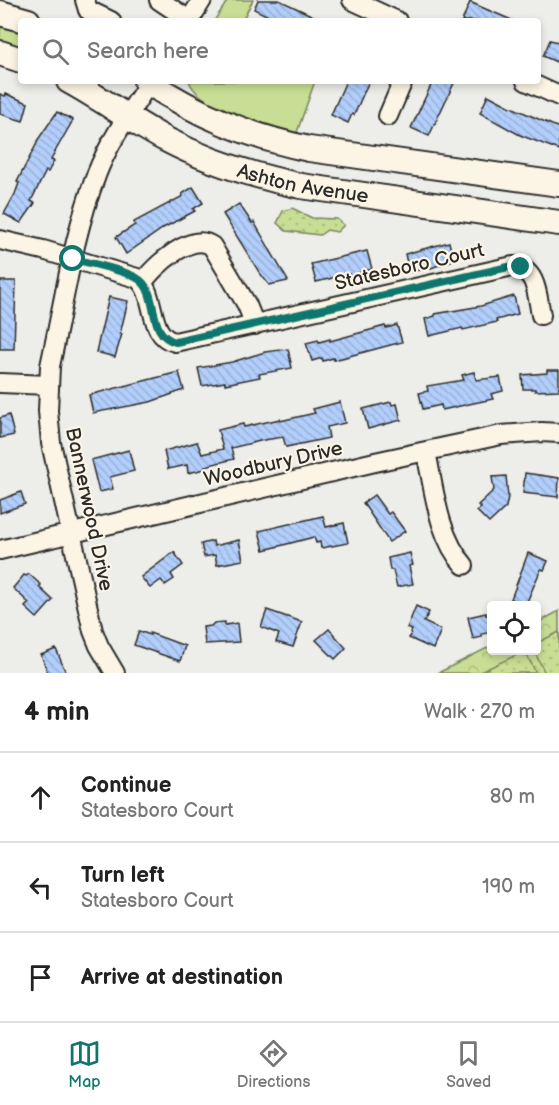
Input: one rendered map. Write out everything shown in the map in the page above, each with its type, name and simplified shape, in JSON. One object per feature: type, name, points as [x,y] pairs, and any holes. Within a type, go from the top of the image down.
[{"type":"main road","points":[[0,13],[18,18]]},
{"type":"main road","points":[[0,53],[18,59]]},
{"type":"main road","name":"Ashton Avenue","points":[[74,84],[167,140],[204,158],[265,179],[312,188],[559,223]]},
{"type":"main road","name":"Ashton Avenue","points":[[151,84],[208,117],[276,142],[309,149],[559,184]]},
{"type":"street","points":[[85,0],[88,10],[105,18]]},
{"type":"street","points":[[159,0],[186,18]]},
{"type":"street","points":[[190,18],[202,0]]},
{"type":"street","points":[[352,0],[391,18]]},
{"type":"street","name":"Bannerwood Drive","points":[[115,673],[93,631],[51,443],[50,366],[85,207],[114,137],[147,84]]},
{"type":"street","points":[[388,116],[402,84]]},
{"type":"street","points":[[533,84],[559,96]]},
{"type":"street","points":[[0,240],[132,276],[143,282],[158,264],[192,242],[201,241],[212,246],[255,325]]},
{"type":"street","name":"Statesboro Court","points":[[143,282],[148,289],[158,328],[164,337],[176,342],[513,266],[528,271],[532,277],[541,315]]},
{"type":"street","points":[[0,383],[49,386]]},
{"type":"street","name":"Woodbury Drive","points":[[0,550],[517,433],[559,434]]},
{"type":"street","points":[[426,452],[444,533],[464,564]]},
{"type":"green space","points":[[228,0],[253,0],[244,18],[216,18]]},
{"type":"green space","points":[[0,23],[18,28],[18,48],[0,45]]},
{"type":"green space","points":[[191,84],[314,84],[296,135],[236,116],[206,100]]},
{"type":"green space","points":[[292,208],[312,218],[337,219],[344,225],[337,232],[327,230],[320,235],[286,231],[277,223],[283,211]]},
{"type":"green space","points":[[559,611],[559,673],[438,673],[487,648],[487,655],[541,655],[541,621]]},
{"type":"green space","points":[[559,632],[559,673],[545,673],[536,655],[541,655],[541,641]]},
{"type":"green space","points":[[516,655],[527,655],[536,673],[478,673]]},
{"type":"building","points":[[258,0],[279,0],[318,18],[272,18],[254,9]]},
{"type":"building","points":[[470,2],[507,18],[463,18]]},
{"type":"building","points":[[550,40],[559,42],[559,63],[543,56]]},
{"type":"building","points":[[345,84],[368,84],[348,123],[331,115]]},
{"type":"building","points":[[432,84],[454,84],[429,136],[411,128]]},
{"type":"building","points":[[0,94],[5,96],[6,94],[28,103],[23,121],[0,114]]},
{"type":"building","points":[[488,95],[559,128],[559,150],[520,135],[480,113]]},
{"type":"building","points":[[57,112],[73,120],[51,160],[54,161],[48,172],[46,171],[31,201],[35,203],[21,223],[4,214],[37,141]]},
{"type":"building","points":[[193,187],[203,203],[193,209],[195,211],[165,227],[126,254],[116,237],[135,225],[134,222],[183,196],[182,194]]},
{"type":"building","points":[[239,204],[252,223],[254,222],[288,281],[269,285],[259,272],[223,214]]},
{"type":"building","points":[[449,242],[453,260],[431,268],[409,272],[405,254]]},
{"type":"building","points":[[367,251],[372,269],[316,282],[311,264]]},
{"type":"building","points":[[0,281],[16,281],[14,349],[0,349]]},
{"type":"building","points":[[514,296],[518,314],[496,320],[497,322],[429,336],[425,319],[435,314],[481,306]]},
{"type":"building","points":[[109,297],[128,301],[115,357],[96,352]]},
{"type":"building","points":[[397,325],[402,342],[334,360],[333,358],[323,361],[322,358],[312,361],[306,343],[330,339],[330,341],[385,326],[386,328]]},
{"type":"building","points":[[288,349],[292,368],[259,374],[260,377],[225,384],[225,382],[202,386],[198,368],[232,362],[265,352]]},
{"type":"building","points":[[547,370],[559,370],[559,390],[523,389],[522,375],[547,373]]},
{"type":"building","points":[[179,372],[184,390],[150,402],[93,413],[89,395]]},
{"type":"building","points":[[474,372],[476,380],[500,377],[503,391],[491,394],[493,399],[442,410],[441,405],[423,409],[419,393],[428,391],[427,386],[464,380],[462,375]]},
{"type":"building","points":[[340,402],[345,423],[327,427],[329,438],[286,447],[283,437],[264,440],[231,448],[234,459],[205,466],[205,469],[188,473],[187,465],[168,469],[164,451],[197,442],[202,454],[223,449],[218,430],[243,424],[244,427],[280,419],[280,421],[315,413],[313,409]]},
{"type":"building","points":[[391,402],[392,405],[397,404],[401,420],[368,429],[363,409]]},
{"type":"building","points":[[9,415],[14,435],[0,438],[0,418]]},
{"type":"building","points":[[129,450],[134,471],[110,477],[113,489],[99,492],[91,460]]},
{"type":"building","points":[[525,473],[559,478],[558,497],[523,493]]},
{"type":"building","points":[[506,476],[508,497],[506,507],[489,523],[477,511],[481,508],[478,505],[494,490],[492,477]]},
{"type":"building","points":[[21,492],[25,504],[0,513],[0,500]]},
{"type":"building","points":[[374,495],[405,531],[389,542],[363,503]]},
{"type":"building","points":[[323,516],[326,527],[344,523],[348,543],[321,548],[320,542],[316,543],[314,537],[264,550],[259,531]]},
{"type":"building","points":[[239,540],[243,560],[217,565],[215,555],[204,557],[201,544],[213,541],[214,546]]},
{"type":"building","points":[[174,552],[183,565],[171,574],[174,579],[165,585],[161,580],[150,588],[141,577]]},
{"type":"building","points":[[410,553],[413,565],[409,566],[413,584],[397,587],[388,558]]},
{"type":"building","points":[[528,553],[548,561],[544,570],[541,569],[527,601],[511,599]]},
{"type":"building","points":[[29,574],[53,600],[37,618],[25,607],[29,603],[13,588],[24,575]]},
{"type":"building","points":[[416,606],[429,612],[424,622],[441,630],[433,649],[409,638],[412,630],[407,628]]},
{"type":"building","points":[[267,610],[302,622],[293,647],[276,642],[279,634],[261,627]]},
{"type":"building","points":[[486,613],[487,633],[473,639],[468,617]]},
{"type":"building","points":[[225,622],[225,625],[237,623],[239,642],[205,644],[203,627]]},
{"type":"building","points":[[329,629],[346,648],[335,659],[316,640]]},
{"type":"building","points":[[139,631],[185,646],[180,661],[134,645]]},
{"type":"building","points":[[56,649],[66,673],[48,673],[41,655]]},
{"type":"route","points":[[73,259],[132,276],[143,282],[148,289],[158,328],[164,337],[176,342],[513,266],[521,267]]}]
